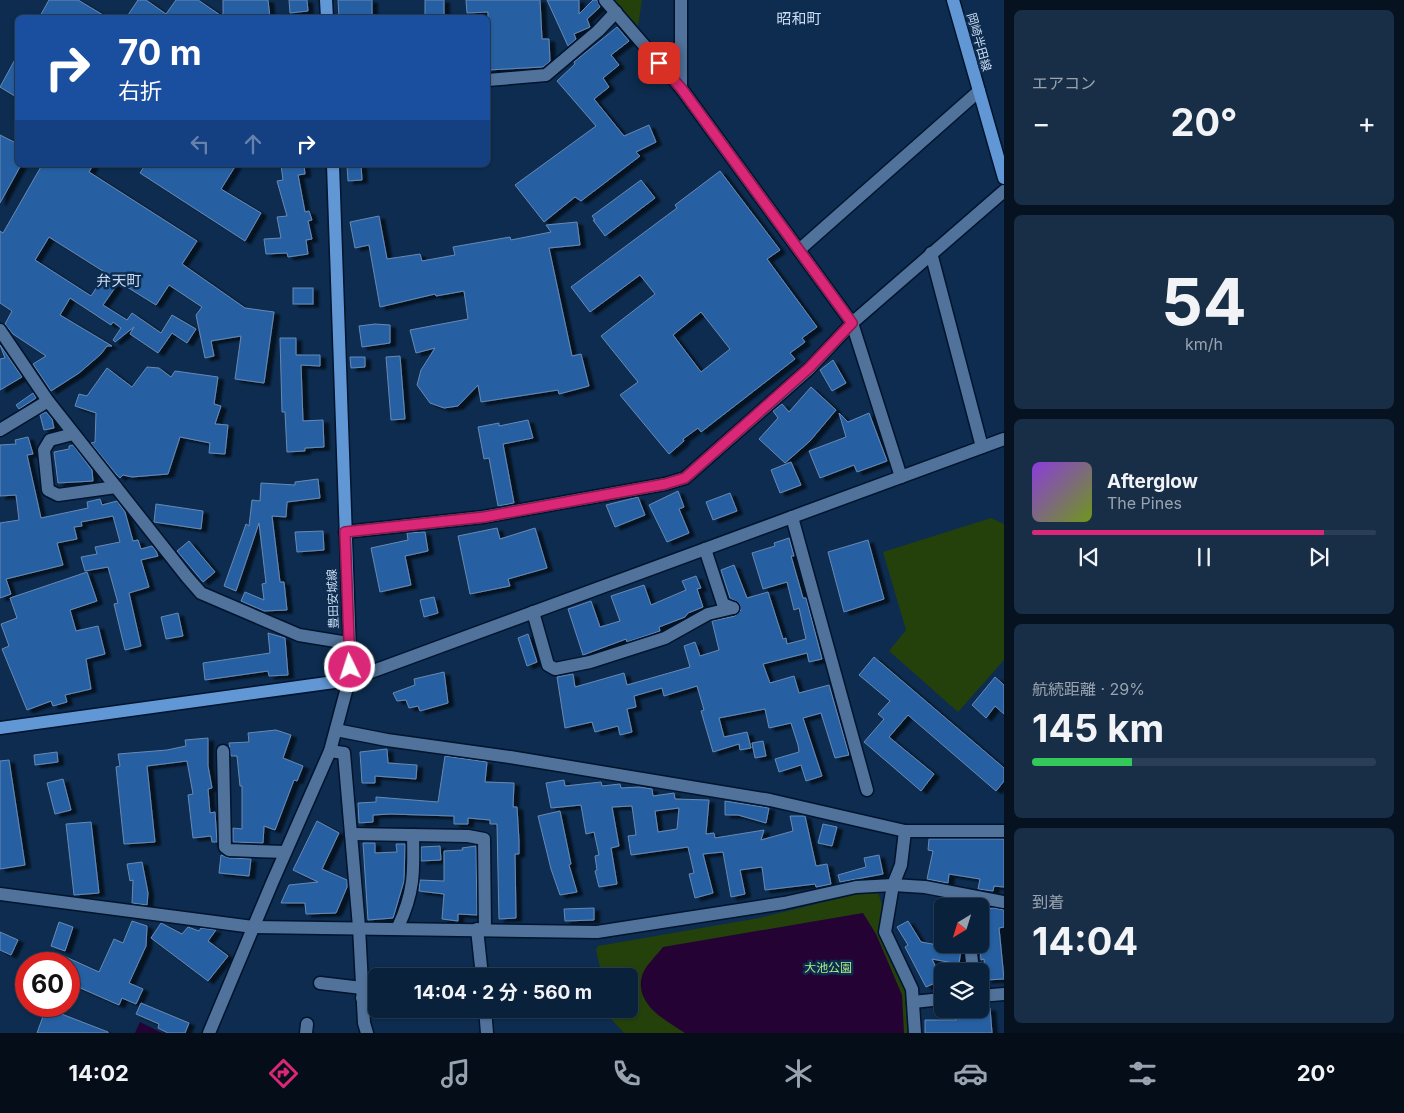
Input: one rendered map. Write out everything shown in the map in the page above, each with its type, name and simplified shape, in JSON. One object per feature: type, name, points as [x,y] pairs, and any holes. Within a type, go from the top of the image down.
[{"type":"main road","points":[[326,0],[327,15]]},
{"type":"main road","name":"岡崎半田線","points":[[953,0],[1004,178]]},
{"type":"main road","name":"豊田安城線","points":[[333,167],[348,643],[350,654],[349,680]]},
{"type":"main road","points":[[0,728],[349,680]]},
{"type":"street","points":[[605,0],[681,88],[852,323],[901,477]]},
{"type":"street","points":[[681,0],[681,88]]},
{"type":"street","points":[[490,80],[546,75],[616,12]]},
{"type":"street","points":[[799,250],[979,91]]},
{"type":"street","points":[[345,532],[484,517],[665,484],[685,478],[809,368],[852,323],[1004,191]]},
{"type":"street","points":[[931,253],[982,447]]},
{"type":"street","points":[[0,330],[48,402],[201,592],[299,635],[348,643]]},
{"type":"street","points":[[0,430],[48,402]]},
{"type":"street","points":[[74,434],[50,440],[44,450],[48,490],[58,495],[116,487]]},
{"type":"street","points":[[209,1033],[285,852],[330,751],[349,680],[1004,439]]},
{"type":"street","points":[[792,517],[867,790]]},
{"type":"street","points":[[533,612],[548,665],[555,669],[590,662],[665,638],[708,614],[733,608],[722,604],[705,549]]},
{"type":"street","points":[[336,730],[387,740],[510,756],[770,800],[906,832],[1004,831]]},
{"type":"street","points":[[223,751],[225,847],[229,850],[285,852]]},
{"type":"street","points":[[330,751],[344,753],[359,927],[364,1022],[367,1033]]},
{"type":"street","points":[[906,832],[901,865],[893,885],[886,932],[912,989],[915,1033]]},
{"type":"street","points":[[351,834],[484,838],[482,968]]},
{"type":"street","points":[[398,927],[412,894],[414,869],[413,835]]},
{"type":"street","points":[[0,894],[254,926],[398,927],[597,932],[784,903],[856,887],[893,885],[925,887],[958,898]]},
{"type":"street","points":[[989,902],[1004,902]]},
{"type":"street","points":[[320,983],[368,994]]},
{"type":"street","points":[[989,995],[1004,994]]},
{"type":"street","points":[[912,1002],[934,1000]]},
{"type":"street","points":[[486,1018],[487,1033]]},
{"type":"green space","points":[[613,0],[642,0],[638,26]]},
{"type":"green space","points":[[991,518],[1004,524],[1004,660],[958,712],[889,651],[906,630],[883,552]]},
{"type":"green space","name":"大池公園","points":[[877,889],[908,988],[911,1033],[624,1033],[610,1018],[638,1018],[638,968],[600,968],[596,950],[598,946],[759,918]]},
{"type":"shaded area","name":"大池公園","points":[[863,913],[876,934],[902,995],[904,1033],[685,1033],[652,1009],[642,993],[643,973],[663,947]]},
{"type":"shaded area","points":[[140,1022],[162,1033],[135,1033]]},
{"type":"building","points":[[49,0],[78,0],[103,15],[41,15]]},
{"type":"building","points":[[138,0],[146,0],[166,14],[176,0],[198,0],[220,15],[128,15]]},
{"type":"building","points":[[223,0],[268,0],[270,15],[223,15]]},
{"type":"building","points":[[289,0],[307,0],[308,11],[290,13]]},
{"type":"building","points":[[338,0],[372,0],[372,15],[339,15]]},
{"type":"building","points":[[425,0],[444,0],[444,15],[425,15]]},
{"type":"building","points":[[466,0],[540,0],[542,39],[549,39],[550,61],[543,67],[490,70],[490,15],[488,15],[488,12],[467,13]]},
{"type":"building","points":[[547,0],[579,0],[579,14],[593,0],[597,0],[600,7],[587,19],[590,27],[574,34],[576,39],[568,46]]},
{"type":"building","points":[[617,27],[629,41],[611,55],[619,65],[603,78],[609,87],[594,99],[624,136],[649,125],[656,142],[636,152],[640,156],[581,201],[575,197],[544,222],[515,185],[596,126],[557,81],[575,64],[574,62]]},
{"type":"building","points":[[15,60],[15,96],[0,87]]},
{"type":"building","points":[[0,135],[15,142],[15,167],[20,167],[0,203]]},
{"type":"building","points":[[41,167],[92,167],[89,172],[197,241],[182,264],[245,308],[274,312],[264,383],[235,379],[241,336],[211,341],[214,356],[205,358],[196,315],[202,307],[169,285],[156,305],[119,282],[103,305],[127,320],[132,313],[161,333],[172,315],[196,329],[187,343],[172,333],[158,353],[130,334],[134,327],[115,342],[113,340],[121,328],[113,322],[111,325],[70,298],[60,315],[112,346],[107,346],[101,354],[79,373],[51,391],[33,364],[46,356],[13,334],[5,324],[12,311],[0,303],[0,231],[3,233]],"holes":[[[49,237],[106,273],[91,296],[35,260]]]},
{"type":"building","points":[[144,167],[235,167],[221,189],[261,213],[245,241],[140,173]]},
{"type":"building","points":[[281,167],[304,167],[305,174],[298,175],[305,212],[309,211],[312,220],[308,221],[312,239],[306,240],[308,254],[288,257],[287,253],[266,254],[264,239],[281,238],[277,217],[287,216],[277,181],[283,180]]},
{"type":"building","points":[[347,167],[361,167],[362,180],[348,181]]},
{"type":"building","points":[[720,171],[780,250],[767,259],[817,327],[802,338],[805,342],[790,353],[795,359],[701,432],[698,428],[683,439],[684,441],[669,454],[620,395],[638,382],[601,336],[655,294],[640,275],[590,312],[571,287],[677,208],[675,205]],"holes":[[[701,312],[730,349],[701,372],[673,335]]]},
{"type":"building","points":[[641,180],[655,198],[605,236],[592,216]]},
{"type":"building","points":[[379,216],[387,259],[420,254],[422,261],[455,255],[453,247],[510,237],[511,240],[551,232],[546,225],[577,222],[580,245],[549,248],[572,356],[581,354],[589,386],[559,394],[558,390],[481,402],[478,385],[458,406],[444,408],[430,403],[417,385],[421,370],[435,348],[416,353],[410,330],[468,319],[464,291],[436,296],[435,294],[380,307],[369,245],[355,248],[350,222]]},
{"type":"building","points":[[293,288],[313,288],[313,304],[293,304]]},
{"type":"building","points":[[390,325],[390,343],[362,347],[359,326]]},
{"type":"building","points":[[280,338],[296,338],[296,355],[320,355],[320,366],[301,365],[303,421],[323,420],[324,447],[305,448],[305,451],[287,452],[285,412],[282,412]]},
{"type":"building","points":[[0,345],[22,377],[0,390],[0,359],[5,358]]},
{"type":"building","points":[[400,356],[405,419],[391,420],[386,357]]},
{"type":"building","points":[[350,357],[365,357],[365,367],[351,368]]},
{"type":"building","points":[[833,360],[846,383],[832,391],[820,370]]},
{"type":"building","points":[[147,367],[159,368],[171,377],[175,371],[218,377],[214,404],[221,406],[215,424],[228,425],[225,454],[209,453],[210,443],[180,437],[168,474],[132,477],[123,475],[120,478],[116,474],[91,443],[95,442],[96,413],[75,406],[79,394],[87,396],[107,368],[132,387]]},
{"type":"building","points":[[811,387],[836,410],[810,441],[785,463],[759,439],[778,418],[773,411],[782,404],[789,412]]},
{"type":"building","points":[[33,393],[36,398],[19,409],[16,405]]},
{"type":"building","points":[[46,412],[52,419],[54,428],[44,430],[40,415]]},
{"type":"building","points":[[839,413],[848,422],[869,413],[887,461],[857,472],[854,465],[820,478],[809,451],[846,437]]},
{"type":"building","points":[[528,420],[533,438],[503,444],[514,503],[498,506],[489,458],[484,459],[478,427],[499,423],[499,426]]},
{"type":"building","points":[[28,437],[33,454],[27,455],[41,518],[88,508],[87,502],[100,499],[102,505],[117,501],[125,512],[133,541],[138,540],[141,549],[152,546],[156,551],[158,556],[141,560],[149,587],[129,593],[141,646],[125,650],[114,604],[118,603],[108,567],[85,571],[81,557],[97,554],[95,547],[120,542],[113,516],[81,522],[82,526],[74,527],[77,539],[57,543],[63,565],[6,579],[11,594],[0,598],[0,523],[19,520],[16,495],[0,496],[0,445],[16,444],[15,440]]},
{"type":"building","points":[[73,445],[92,470],[93,481],[58,483],[54,452],[69,449],[69,446]]},
{"type":"building","points":[[791,462],[801,485],[780,493],[771,470]]},
{"type":"building","points":[[318,479],[320,498],[287,502],[286,517],[272,516],[280,582],[284,582],[287,610],[264,611],[241,601],[245,592],[264,600],[262,584],[266,583],[259,523],[236,591],[224,586],[246,524],[249,526],[252,500],[260,501],[261,483],[295,485],[295,482]]},
{"type":"building","points":[[678,491],[684,507],[679,509],[689,533],[667,542],[649,505]]},
{"type":"building","points":[[730,493],[737,511],[713,520],[706,502]]},
{"type":"building","points":[[638,497],[645,515],[615,527],[606,505]]},
{"type":"building","points":[[156,504],[203,511],[201,529],[154,522]]},
{"type":"building","points":[[497,528],[500,539],[535,528],[547,568],[508,579],[510,586],[470,594],[458,536]]},
{"type":"building","points":[[323,531],[324,550],[297,552],[295,532]]},
{"type":"building","points":[[425,532],[428,551],[405,556],[411,585],[380,592],[371,548],[408,540],[407,533]]},
{"type":"building","points":[[789,538],[794,556],[791,556],[803,598],[806,598],[822,659],[809,662],[807,653],[763,664],[770,683],[794,676],[799,693],[829,685],[849,755],[835,758],[821,713],[803,718],[822,776],[806,781],[801,765],[779,772],[775,759],[799,752],[798,745],[791,723],[769,728],[765,709],[719,718],[724,737],[747,732],[751,748],[740,750],[739,744],[713,752],[701,711],[704,710],[697,686],[664,696],[662,688],[634,696],[636,707],[627,709],[632,732],[620,735],[618,726],[595,732],[592,722],[565,728],[557,677],[573,674],[575,687],[624,673],[627,685],[690,667],[684,646],[695,642],[700,656],[719,650],[712,621],[735,616],[741,610],[739,603],[730,598],[721,570],[734,565],[747,598],[768,592],[783,639],[786,638],[787,644],[806,639],[799,608],[794,610],[787,582],[763,589],[752,553],[775,546],[774,543]]},
{"type":"building","points":[[868,540],[884,599],[844,612],[828,552]]},
{"type":"building","points":[[189,541],[215,572],[203,582],[177,551]]},
{"type":"building","points":[[87,572],[97,601],[70,610],[76,631],[98,626],[105,654],[86,659],[91,689],[65,695],[67,702],[53,706],[51,701],[27,710],[2,649],[9,646],[1,624],[17,618],[10,598]]},
{"type":"building","points":[[696,576],[701,588],[697,589],[703,607],[688,613],[685,617],[659,627],[660,631],[627,642],[626,639],[583,655],[568,609],[591,601],[600,627],[620,621],[611,596],[644,585],[651,605],[686,590],[682,581]]},
{"type":"building","points":[[434,597],[438,613],[424,617],[420,600]]},
{"type":"building","points":[[178,613],[183,636],[166,639],[161,617]]},
{"type":"building","points":[[268,633],[285,638],[288,675],[269,676],[268,671],[205,680],[203,663],[270,653]]},
{"type":"building","points":[[528,634],[537,662],[527,666],[518,638]]},
{"type":"building","points":[[874,657],[1004,768],[1004,781],[996,791],[908,715],[889,737],[934,774],[921,791],[864,742],[884,719],[878,714],[890,701],[859,675]]},
{"type":"building","points":[[444,672],[448,703],[420,711],[418,706],[409,708],[406,700],[397,701],[393,693],[415,685],[414,679]]},
{"type":"building","points":[[995,677],[1004,685],[1004,714],[995,706],[986,718],[972,705]]},
{"type":"building","points":[[276,730],[291,735],[283,758],[303,766],[297,781],[294,780],[275,830],[264,826],[263,843],[233,842],[233,828],[242,829],[242,786],[240,786],[237,756],[231,756],[229,743],[249,742],[248,733]]},
{"type":"building","points":[[208,738],[208,766],[212,788],[208,789],[210,813],[215,812],[217,842],[212,842],[211,836],[193,838],[188,795],[193,794],[187,761],[147,766],[155,842],[124,844],[116,767],[120,766],[118,754],[167,750],[186,746],[185,740]]},
{"type":"building","points":[[763,741],[766,756],[755,758],[752,743]]},
{"type":"building","points":[[387,749],[388,763],[417,765],[416,779],[375,776],[375,783],[362,783],[360,752]]},
{"type":"building","points":[[57,752],[58,762],[35,765],[34,755]]},
{"type":"building","points":[[445,756],[487,762],[485,782],[514,783],[513,807],[517,807],[519,841],[519,854],[515,854],[516,918],[499,919],[497,824],[490,824],[490,820],[468,818],[468,824],[454,824],[454,816],[390,814],[373,815],[373,822],[359,823],[358,803],[376,802],[376,797],[438,802]]},
{"type":"building","points":[[9,760],[25,865],[0,869],[0,761]]},
{"type":"building","points":[[63,779],[71,810],[55,814],[47,783]]},
{"type":"building","points":[[564,780],[565,786],[601,782],[602,786],[620,784],[621,788],[639,787],[652,789],[653,796],[674,793],[675,799],[709,800],[706,834],[714,833],[715,838],[764,830],[761,840],[793,831],[790,816],[805,816],[816,866],[827,864],[831,884],[816,887],[815,884],[765,890],[762,867],[740,870],[745,894],[731,897],[723,852],[703,854],[713,893],[695,898],[689,874],[694,873],[688,847],[631,855],[628,836],[636,835],[632,806],[612,807],[619,846],[611,848],[617,884],[599,887],[595,871],[597,870],[595,856],[599,855],[594,832],[586,834],[581,805],[551,808],[546,783]],"holes":[[[679,808],[677,829],[658,832],[655,811]]]},
{"type":"building","points":[[725,801],[769,808],[766,823],[738,815],[725,815]]},
{"type":"building","points":[[560,811],[571,864],[569,865],[577,892],[560,895],[551,869],[538,816]]},
{"type":"building","points":[[317,821],[339,833],[322,869],[347,880],[347,887],[336,913],[306,914],[305,903],[281,903],[289,885],[318,882],[293,870]]},
{"type":"building","points":[[91,822],[99,893],[74,895],[66,824]]},
{"type":"building","points":[[823,824],[837,827],[832,846],[818,843]]},
{"type":"building","points":[[929,839],[1004,839],[1004,887],[994,886],[993,891],[978,889],[980,879],[949,874],[948,883],[927,879],[933,851],[928,850]]},
{"type":"building","points":[[363,843],[375,843],[375,853],[397,852],[396,844],[405,844],[404,881],[393,918],[368,920]]},
{"type":"building","points":[[440,846],[441,860],[421,861],[421,847]]},
{"type":"building","points":[[476,846],[477,915],[458,914],[458,921],[442,919],[444,894],[419,891],[420,880],[444,881],[444,851],[463,850],[462,848]]},
{"type":"building","points":[[221,855],[229,858],[251,859],[249,876],[219,873]]},
{"type":"building","points":[[879,855],[883,874],[840,882],[838,875],[866,867],[864,858]]},
{"type":"building","points":[[142,862],[148,893],[147,905],[132,903],[133,880],[130,881],[127,864]]},
{"type":"building","points":[[594,908],[594,920],[565,921],[564,909]]},
{"type":"building","points":[[989,909],[1004,910],[1004,927],[999,928],[1004,979],[989,980],[989,963],[984,963],[984,959],[981,960],[980,953],[989,953]]},
{"type":"building","points":[[132,921],[147,926],[146,946],[129,983],[143,989],[136,1004],[122,998],[119,1005],[80,988],[80,963],[99,972],[114,939],[123,943]]},
{"type":"building","points":[[908,921],[921,942],[934,944],[934,953],[960,953],[959,963],[932,959],[934,963],[934,984],[926,987],[905,947],[908,945],[897,927]]},
{"type":"building","points":[[59,922],[73,927],[65,951],[51,946]]},
{"type":"building","points":[[161,923],[182,934],[188,927],[199,931],[201,928],[216,930],[208,941],[228,956],[208,981],[151,938]]},
{"type":"building","points":[[0,932],[18,940],[11,955],[0,950]]},
{"type":"building","points":[[141,1003],[189,1023],[185,1033],[168,1033],[158,1028],[159,1024],[136,1014]]},
{"type":"building","points":[[989,1008],[992,1033],[925,1033],[925,1020],[989,1018]]},
{"type":"building","points":[[43,1017],[69,1017],[108,1032],[108,1033],[37,1033]]},
{"type":"district","name":"昭和町","points":[[799,19]]},
{"type":"district","name":"弁天町","points":[[119,281]]},
{"type":"route","points":[[350,667],[345,532],[484,517],[665,484],[685,478],[809,368],[852,323],[681,88],[659,63]]}]
